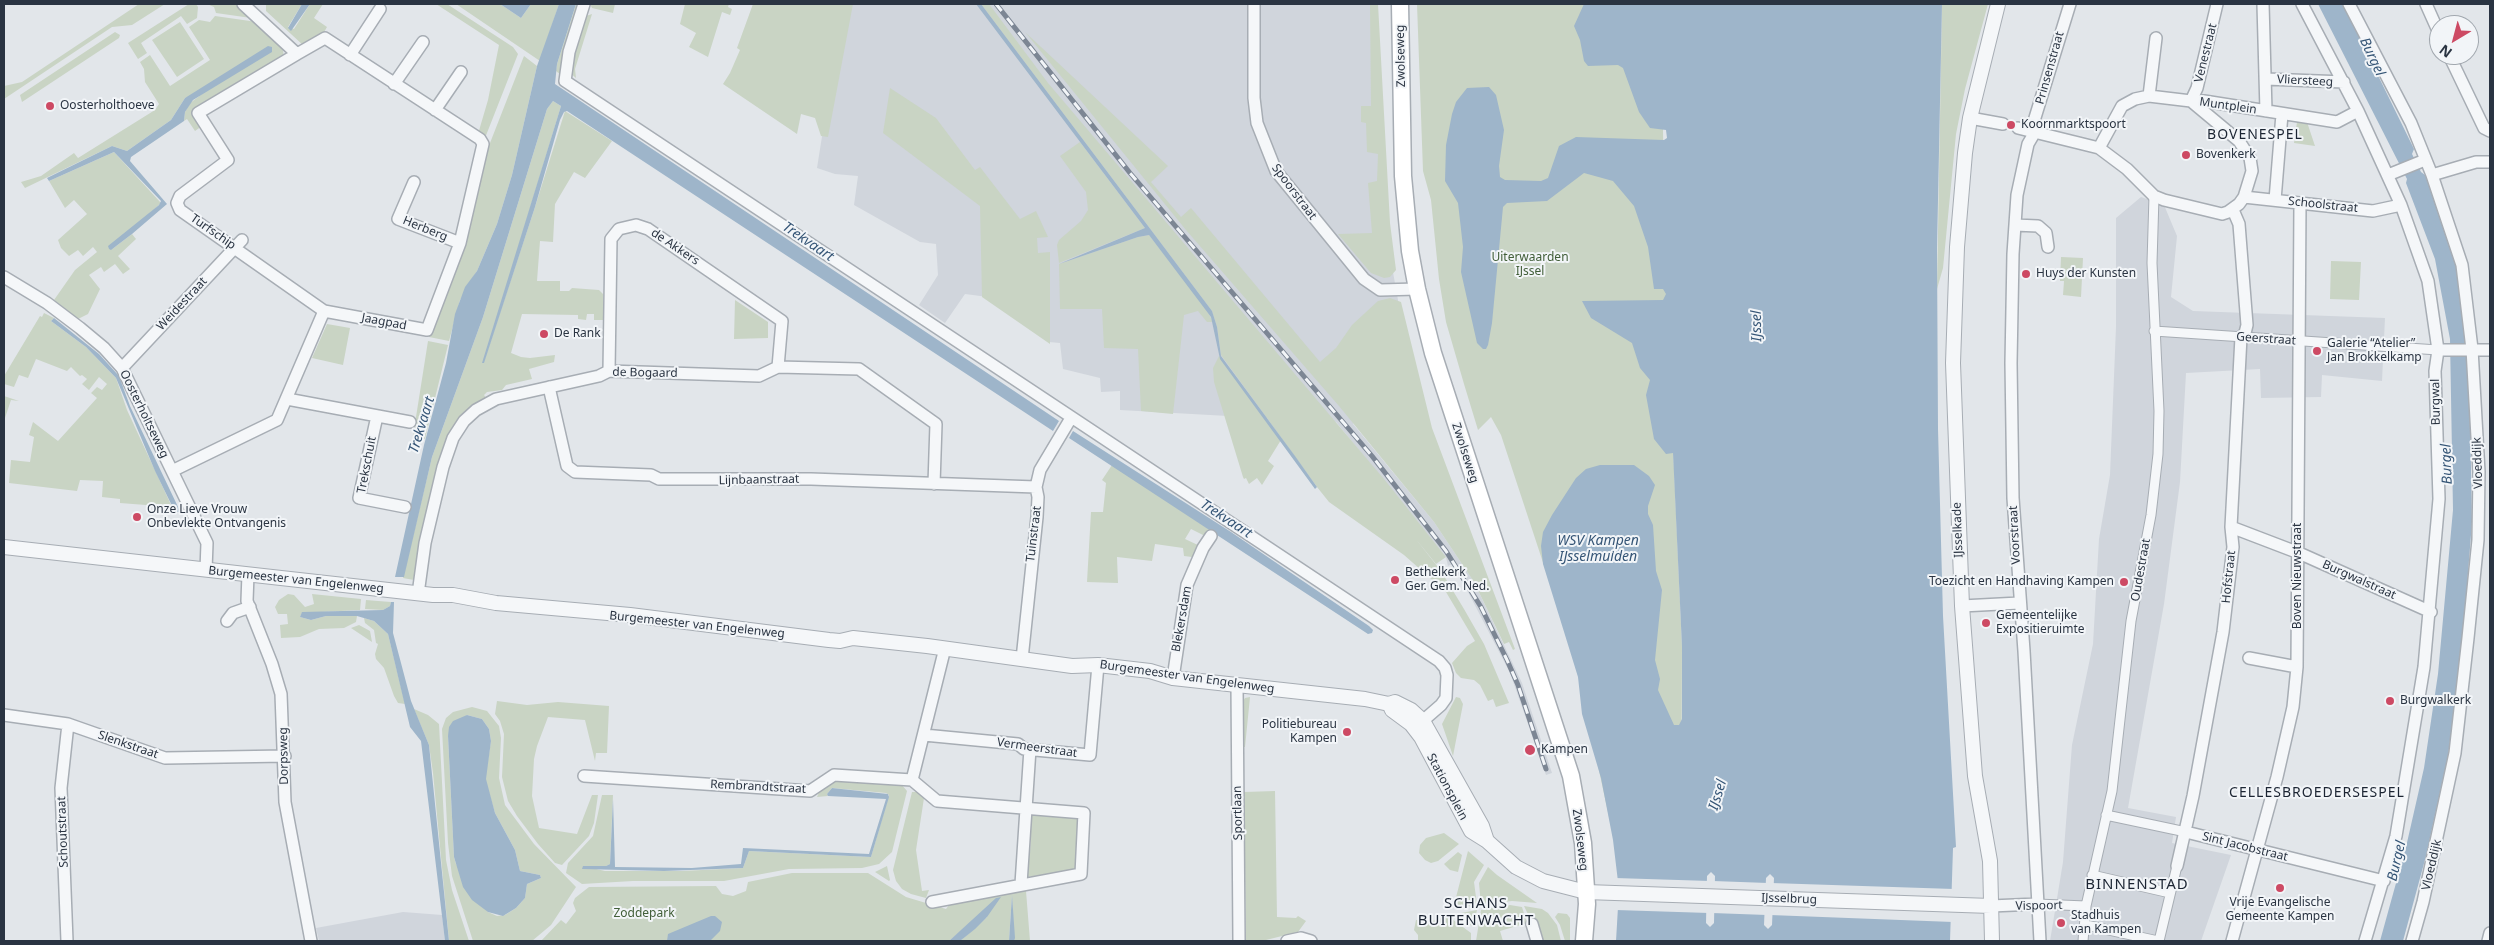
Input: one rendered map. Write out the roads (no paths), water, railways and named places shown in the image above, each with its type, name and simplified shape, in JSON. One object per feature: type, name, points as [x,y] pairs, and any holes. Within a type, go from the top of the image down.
[{"type":"main road","name":"Zwolseweg","points":[[1400,4],[1403,176],[1410,251],[1417,289],[1433,353],[1571,776],[1583,843],[1587,914],[1584,941]]},
{"type":"street","points":[[244,4],[297,54]]},
{"type":"street","name":"Spoorstraat","points":[[1254,4],[1254,98],[1257,123],[1276,171],[1364,279],[1380,290],[1417,289]]},
{"type":"street","name":"IJsselkade","points":[[1992,941],[1990,862],[1975,776],[1962,606],[1953,363],[1958,228],[1965,153],[1970,118],[1998,4]]},
{"type":"street","name":"Prinsenstraat","points":[[2035,132],[2034,121],[2070,4]]},
{"type":"street","name":"Venestraat","points":[[2191,101],[2197,88],[2217,4]]},
{"type":"street","points":[[2263,4],[2266,111]]},
{"type":"street","name":"Burgwal","points":[[2302,4],[2393,173],[2401,205],[2428,281],[2441,350],[2436,372],[2439,498],[2431,612],[2424,667],[2396,836],[2365,941]]},
{"type":"street","name":"Vloeddijk","points":[[2349,4],[2411,123],[2422,161],[2432,175],[2462,265],[2471,349],[2479,472],[2478,540],[2456,750],[2430,873],[2412,941]]},
{"type":"street","points":[[583,6],[568,52],[565,82],[1439,661],[1445,668],[1447,675],[1446,695],[1441,705],[1419,725]]},
{"type":"street","points":[[350,55],[379,9]]},
{"type":"street","name":"Jaagpad","points":[[297,54],[325,38],[480,139],[483,144],[460,243],[427,330],[324,311]]},
{"type":"street","points":[[2149,96],[2156,38]]},
{"type":"street","points":[[394,84],[423,42]]},
{"type":"street","name":"Turfschip","points":[[297,54],[198,113],[228,160],[180,196],[178,207],[239,244],[324,311]]},
{"type":"street","points":[[2454,65],[2484,128],[2490,131]]},
{"type":"street","points":[[434,110],[461,72]]},
{"type":"street","name":"Vliersteeg","points":[[2266,79],[2344,82]]},
{"type":"street","points":[[2100,148],[2122,106],[2135,99],[2149,96],[2191,101]]},
{"type":"street","name":"Muntplein","points":[[2191,101],[2204,101],[2337,122],[2358,111]]},
{"type":"street","name":"Muntplein","points":[[2191,101],[2239,141],[2247,150],[2252,172],[2244,197],[2233,210]]},
{"type":"street","points":[[2275,200],[2282,114]]},
{"type":"street","points":[[1970,118],[2003,124]]},
{"type":"street","points":[[2018,128],[2100,148],[2127,169],[2154,196],[2174,204],[2222,214],[2233,210]]},
{"type":"street","name":"Voorstraat","points":[[2035,132],[2028,144],[2017,195],[2011,413],[2019,603],[2033,788],[2040,941]]},
{"type":"street","points":[[2393,173],[2422,161]]},
{"type":"street","points":[[2432,175],[2476,162],[2490,162]]},
{"type":"street","name":"Herberg","points":[[414,182],[398,219],[460,243]]},
{"type":"street","name":"Oudestraat","points":[[2083,941],[2086,925],[2086,906],[2112,791],[2131,620],[2151,515],[2158,454],[2159,411],[2152,263],[2154,196]]},
{"type":"street","name":"Schoolstraat","points":[[2244,197],[2373,211],[2401,205]]},
{"type":"street","name":"Boven Nieuwstraat","points":[[2232,941],[2258,850],[2293,707],[2298,667],[2300,202]]},
{"type":"street","name":"Hofstraat","points":[[2158,941],[2186,832],[2223,632],[2233,547],[2231,527],[2241,337],[2246,333],[2246,310],[2239,224],[2233,210]]},
{"type":"street","name":"de Akkers","points":[[609,371],[611,239],[619,229],[636,225],[648,229],[782,320],[778,367]]},
{"type":"street","points":[[2015,225],[2038,226],[2046,233],[2048,247]]},
{"type":"street","name":"Weidestraat","points":[[122,368],[239,244]]},
{"type":"street","name":"Oosterholtseweg","points":[[4,277],[46,303],[93,338],[122,368],[207,543],[206,570]]},
{"type":"street","points":[[172,471],[277,420],[324,311]]},
{"type":"street","name":"Geerstraat","points":[[2154,331],[2441,350]]},
{"type":"street","points":[[2441,350],[2490,350]]},
{"type":"street","name":"de Bogaard","points":[[418,594],[424,543],[450,446],[458,429],[470,415],[490,402],[599,376],[609,371],[759,376],[778,367],[859,369],[936,424],[934,484]]},
{"type":"street","name":"Lijnbaanstraat","points":[[550,387],[567,466],[575,472],[650,475],[659,479],[811,479],[1036,487]]},
{"type":"street","points":[[286,399],[410,422]]},
{"type":"street","name":"Trekschuit","points":[[376,416],[359,498],[405,507]]},
{"type":"street","name":"Tuinstraat","points":[[1022,659],[1037,517],[1038,497],[1036,487],[1040,470],[1071,418]]},
{"type":"street","name":"Burgwalstraat","points":[[2231,527],[2299,553],[2431,612]]},
{"type":"street","name":"Blekersdam","points":[[1173,678],[1187,585],[1203,548],[1212,536]]},
{"type":"street","name":"Burgemeester van Engelenweg","points":[[4,547],[418,594],[453,595],[496,603],[630,615],[829,640],[840,641],[853,638],[945,648],[1098,671],[1153,671],[1173,678],[1365,699],[1389,704],[1392,710],[1419,725]]},
{"type":"street","name":"Dorpsweg","points":[[248,574],[246,594],[281,694],[285,756],[285,802],[311,941]]},
{"type":"street","points":[[1962,606],[2019,603]]},
{"type":"street","points":[[226,622],[233,613],[250,607]]},
{"type":"street","points":[[932,902],[1081,874],[1084,813],[937,802],[912,780],[945,648]]},
{"type":"street","points":[[2249,658],[2298,667]]},
{"type":"street","name":"Vermeerstraat","points":[[924,735],[1018,744],[1030,749],[1090,755],[1098,671]]},
{"type":"street","name":"Sportlaan","points":[[1237,685],[1239,941]]},
{"type":"street","name":"Slenkstraat","points":[[4,715],[68,724],[165,758],[285,756]]},
{"type":"street","name":"Schoutstraat","points":[[67,941],[61,788],[68,724]]},
{"type":"street","name":"Stationsplein","points":[[1419,725],[1471,832],[1486,841],[1507,860],[1531,876],[1586,892]]},
{"type":"street","points":[[1021,884],[1030,749]]},
{"type":"street","name":"Rembrandtstraat","points":[[584,776],[810,791],[834,775],[912,780]]},
{"type":"street","name":"Sint Jacobstraat","points":[[2106,815],[2186,832],[2384,880]]},
{"type":"street","points":[[2092,875],[2170,893]]},
{"type":"street","name":"IJsselbrug","points":[[1586,892],[1991,906]]},
{"type":"street","name":"Vispoort","points":[[1991,906],[2037,904],[2086,906]]},
{"type":"street","points":[[1532,924],[1537,941]]},
{"type":"street","points":[[2086,925],[2158,941]]},
{"type":"street","points":[[2488,941],[2490,933]]},
{"type":"street","points":[[1287,941],[1301,938],[1311,941]]},
{"type":"water","points":[[302,4],[310,4],[291,31],[288,28]]},
{"type":"water","points":[[500,4],[531,4],[521,18]]},
{"type":"water","points":[[559,4],[576,4],[557,64],[555,84],[1059,421],[1053,431],[567,111],[564,112],[560,120],[535,207],[484,363],[482,363],[561,106],[553,101],[547,109],[483,317],[432,457],[404,577],[395,577],[424,445],[446,363],[455,314],[465,287],[477,271],[497,224],[512,175],[537,66]]},
{"type":"water","points":[[976,4],[981,4],[1212,311],[1217,327],[1221,356],[1317,487],[1315,489],[1220,359],[1211,317],[1149,235],[1059,264],[1145,228]]},
{"type":"water","points":[[1584,4],[1942,4],[1937,249],[1938,429],[1943,616],[1956,847],[1953,848],[1950,941],[1616,941],[1619,890],[1613,840],[1601,778],[1582,714],[1578,677],[1543,564],[1541,546],[1543,532],[1552,515],[1576,478],[1586,469],[1600,465],[1634,465],[1649,476],[1655,485],[1648,506],[1648,514],[1653,525],[1656,571],[1662,590],[1655,660],[1660,679],[1658,690],[1674,725],[1679,725],[1682,719],[1682,647],[1673,453],[1666,454],[1654,439],[1646,395],[1650,380],[1640,368],[1632,343],[1591,318],[1582,301],[1663,300],[1666,294],[1663,289],[1654,289],[1648,247],[1634,206],[1613,181],[1584,173],[1547,201],[1507,203],[1503,207],[1492,323],[1488,345],[1486,349],[1483,349],[1477,343],[1461,272],[1463,247],[1458,203],[1445,181],[1446,145],[1452,114],[1456,102],[1467,88],[1489,87],[1496,95],[1504,130],[1499,166],[1500,177],[1505,180],[1541,181],[1548,178],[1559,146],[1576,137],[1664,140],[1667,138],[1666,130],[1650,128],[1639,112],[1623,68],[1618,65],[1588,66],[1584,61],[1580,40],[1574,26]],"holes":[[[1711,872],[1715,876],[1714,923],[1710,927],[1706,923],[1707,876]],[[1770,874],[1774,878],[1772,925],[1768,929],[1764,925],[1766,878]]]},
{"type":"water","points":[[2318,4],[2343,4],[2414,149],[2412,154],[2421,172],[2425,175],[2455,256],[2461,282],[2467,356],[2469,359],[2472,522],[2462,650],[2448,756],[2426,856],[2403,941],[2380,941],[2406,847],[2424,768],[2438,674],[2453,510],[2450,339],[2435,259],[2406,183],[2407,179]]},
{"type":"water","points":[[268,46],[272,47],[272,52],[193,100],[185,112],[184,121],[131,157],[130,161],[167,204],[132,234],[111,250],[109,249],[108,246],[159,205],[161,201],[114,152],[49,181],[47,178],[112,146],[127,151],[171,120],[185,98]]},
{"type":"water","points":[[54,318],[99,354],[119,376],[130,406],[179,512],[175,512],[155,471],[116,378],[86,347],[51,321]]},
{"type":"water","points":[[1073,431],[1231,532],[1369,626],[1373,630],[1372,633],[1368,634],[1069,438]]},
{"type":"water","points":[[391,602],[394,602],[393,633],[411,701],[429,745],[449,941],[445,941],[421,741],[410,727],[388,634],[374,621],[357,616],[326,616],[311,620],[300,617],[302,612],[383,610],[390,606]]},
{"type":"water","points":[[467,715],[482,719],[489,729],[491,741],[486,779],[495,813],[515,850],[520,871],[540,875],[541,878],[527,884],[525,898],[516,908],[503,916],[488,912],[472,900],[463,887],[454,857],[448,736],[449,727],[453,721]]},
{"type":"water","points":[[832,788],[888,794],[889,797],[871,857],[749,851],[743,868],[664,871],[582,869],[583,866],[606,866],[610,864],[613,799],[615,867],[692,868],[741,864],[743,848],[869,854],[886,799],[828,796],[827,794]]},
{"type":"water","points":[[1012,895],[1015,938],[1014,941],[1009,941]]},
{"type":"water","points":[[1001,897],[987,917],[975,929],[960,941],[949,941],[996,898]]},
{"type":"water","points":[[715,916],[722,922],[720,931],[710,941],[667,941],[668,934]]},
{"type":"railway","points":[[996,4],[1130,173],[1372,456],[1446,551],[1481,607],[1507,660],[1518,685],[1546,769]]},
{"type":"place","name":"Oosterholthoeve","points":[[50,106]]},
{"type":"place","name":"Koornmarktspoort","points":[[2011,125]]},
{"type":"place","name":"Bovenkerk","points":[[2186,155]]},
{"type":"place","name":"Huys der Kunsten","points":[[2026,274]]},
{"type":"place","name":"De Rank","points":[[544,334]]},
{"type":"place","name":"Galerie “Atelier” Jan Brokkelkamp","points":[[2317,351]]},
{"type":"place","name":"Onze Lieve Vrouw Onbevlekte Ontvangenis","points":[[137,517]]},
{"type":"place","name":"Bethelkerk Ger. Gem. Ned.","points":[[1395,580]]},
{"type":"place","name":"Toezicht en Handhaving Kampen","points":[[2124,582]]},
{"type":"place","name":"Gemeentelijke Expositieruimte","points":[[1986,623]]},
{"type":"place","name":"Burgwalkerk","points":[[2390,701]]},
{"type":"place","name":"Politiebureau Kampen","points":[[1347,732]]},
{"type":"place","name":"Kampen","points":[[1530,750]]},
{"type":"place","name":"Vrije Evangelische Gemeente Kampen","points":[[2280,888]]},
{"type":"place","name":"Stadhuis van Kampen","points":[[2061,923]]},
{"type":"district","name":"BOVENESPEL","points":[[2255,135]]},
{"type":"district","name":"CELLESBROEDERSESPEL","points":[[2317,793]]},
{"type":"district","name":"BINNENSTAD","points":[[2137,885]]},
{"type":"district","name":"SCHANS BUITENWACHT","points":[[1476,912]]},
{"type":"water label","name":"Burgel","points":[[2372,57]]},
{"type":"water label","name":"Trekvaart","points":[[808,242]]},
{"type":"water label","name":"IJssel","points":[[1757,326]]},
{"type":"water label","name":"Trekvaart","points":[[422,425]]},
{"type":"water label","name":"Burgel","points":[[2447,464]]},
{"type":"water label","name":"Trekvaart","points":[[1226,519]]},
{"type":"water label","name":"WSV Kampen IJsselmuiden","points":[[1598,550]]},
{"type":"water label","name":"IJssel","points":[[1718,795]]},
{"type":"water label","name":"Burgel","points":[[2397,861]]},
{"type":"park label","name":"Uiterwaarden IJssel","points":[[1530,265]]},
{"type":"park label","name":"Zoddepark","points":[[644,914]]}]
